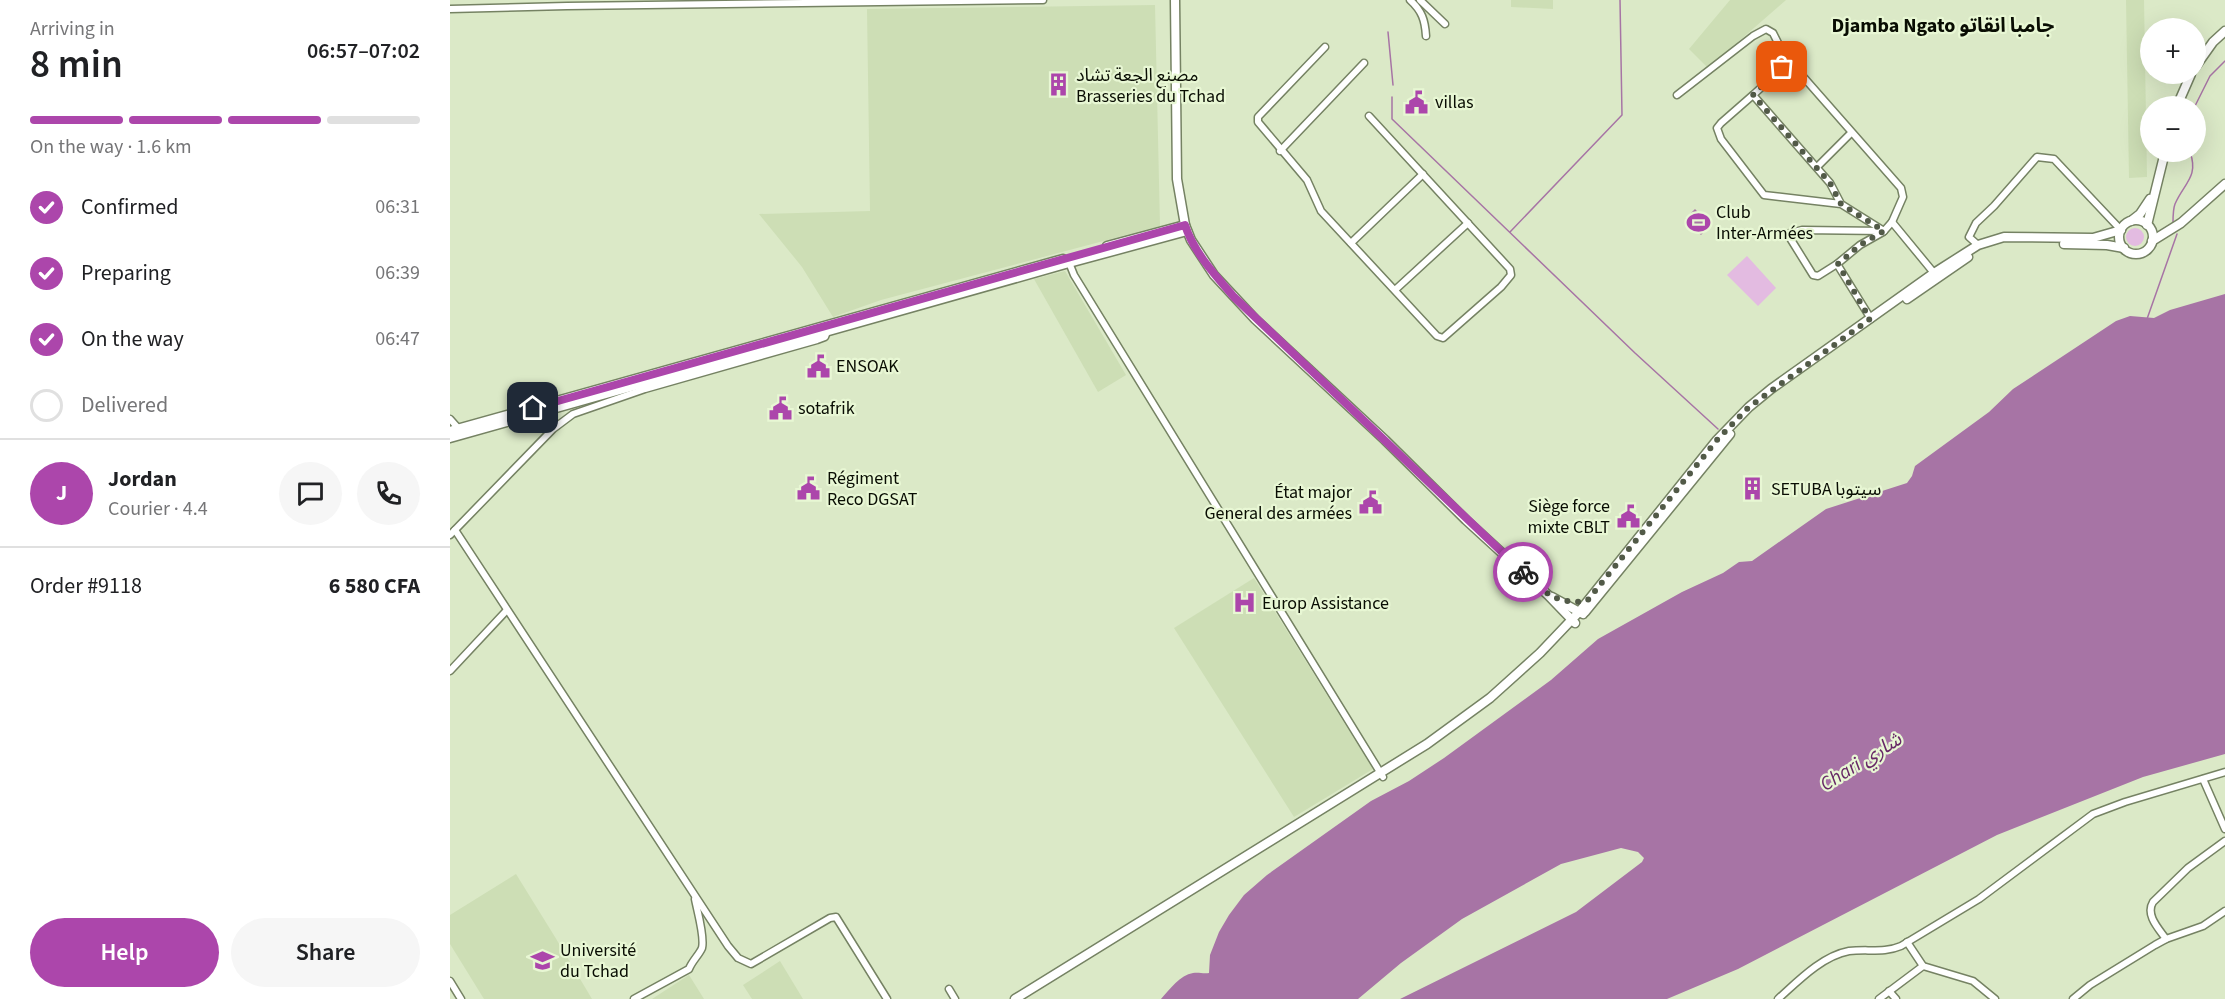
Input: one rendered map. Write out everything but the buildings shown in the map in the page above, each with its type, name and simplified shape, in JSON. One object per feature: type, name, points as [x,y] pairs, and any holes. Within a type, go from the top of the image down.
[{"type":"main road","points":[[1175,0],[1177,179],[1187,232],[1214,274],[1255,319],[1466,520],[1548,595],[1560,604],[1581,613]]},
{"type":"main road","points":[[2206,52],[2225,31]]},
{"type":"main road","points":[[2152,241],[2149,226],[2163,162]]},
{"type":"main road","points":[[1581,613],[1587,601],[1717,440],[1749,407],[1875,318],[1972,254],[1990,245],[2019,242],[2108,245],[2132,253],[2141,253],[2152,241],[2181,223],[2225,184]]},
{"type":"main road","points":[[1381,774],[1448,735],[1534,666],[1581,613],[1726,438],[1753,410],[1934,273],[1978,245],[2004,237],[2093,238],[2121,230],[2146,207],[2157,185]]},
{"type":"main road","points":[[1176,231],[1183,215]]},
{"type":"main road","points":[[2131,221],[2140,221],[2149,226],[2167,230]]},
{"type":"main road","points":[[2121,230],[2119,240],[2124,249]]},
{"type":"main road","points":[[1176,231],[1187,232]]},
{"type":"main road","points":[[450,438],[1068,260],[1176,231],[1187,232]]},
{"type":"main road","points":[[454,429],[828,329]]},
{"type":"main road","points":[[1560,604],[1587,601]]},
{"type":"main road","points":[[1560,604],[1573,622]]},
{"type":"main road","points":[[1560,604],[1560,632]]},
{"type":"main road","points":[[1020,998],[1427,744],[1483,704],[1573,622]]},
{"type":"street","points":[[450,9],[513,6],[530,8],[1043,0]]},
{"type":"street","points":[[1410,0],[1419,8],[1425,21],[1426,36]]},
{"type":"street","points":[[1420,0],[1444,24]]},
{"type":"street","points":[[1677,95],[1764,29],[1768,29],[1773,33],[1788,63],[1792,64],[1807,79],[1902,191],[1903,197],[1892,222],[1884,231],[1860,245],[1838,264],[1818,276],[1813,275],[1790,238],[1790,233],[1802,230],[1884,231]]},
{"type":"street","points":[[1325,47],[1258,117],[1258,122],[1280,151],[1307,180],[1321,211],[1437,336],[1443,339],[1501,287],[1510,275],[1510,269],[1369,116]]},
{"type":"street","points":[[1280,151],[1364,63]]},
{"type":"street","points":[[1788,63],[1720,123],[1717,128],[1721,139],[1764,195],[1841,204],[1884,231]]},
{"type":"street","points":[[1753,95],[1830,183],[1841,204]]},
{"type":"street","points":[[1817,167],[1851,133]]},
{"type":"street","points":[[1978,245],[1969,237],[1976,223],[2037,157],[2054,159],[2121,230]]},
{"type":"street","points":[[1351,243],[1423,174]]},
{"type":"street","points":[[1892,222],[1934,273]]},
{"type":"street","points":[[1395,290],[1468,223]]},
{"type":"street","points":[[1068,260],[1151,401],[1381,774]]},
{"type":"street","points":[[1838,264],[1875,318]]},
{"type":"street","points":[[828,329],[825,337],[817,340],[645,389],[573,414],[553,429],[452,532],[507,610],[738,958],[751,964],[830,918],[836,917],[887,999]]},
{"type":"street","points":[[450,419],[454,429]]},
{"type":"street","points":[[450,671],[507,610]]},
{"type":"street","points":[[1778,999],[1810,972],[1841,954],[1852,951],[1894,949],[1907,942],[1979,899],[2093,814],[2225,772]]},
{"type":"street","points":[[2203,779],[2225,829]]},
{"type":"street","points":[[2166,939],[2150,913],[2153,902],[2188,868],[2225,840]]},
{"type":"street","points":[[633,999],[689,969],[691,962],[702,947],[695,895]]},
{"type":"street","points":[[2073,999],[2097,981],[2166,939],[2204,926],[2225,911]]},
{"type":"street","points":[[1907,942],[1923,966],[1973,981],[1995,999]]},
{"type":"street","points":[[1879,999],[1923,966]]},
{"type":"street","points":[[450,981],[461,999]]},
{"type":"street","points":[[950,988],[954,999]]},
{"type":"street","points":[[1889,991],[1896,999]]},
{"type":"shaded area","points":[[1511,0],[1553,0],[1553,9],[1511,7]]},
{"type":"shaded area","points":[[1730,0],[1786,0],[1708,68],[1689,49]]},
{"type":"shaded area","points":[[2126,0],[2144,0],[2144,18],[2140,18],[2140,84],[2145,84],[2146,96],[2140,96],[2140,162],[2147,162],[2147,177],[2129,178]]},
{"type":"shaded area","points":[[1155,5],[1160,226],[881,300],[833,317],[802,267],[759,214],[870,211],[867,9]]},
{"type":"shaded area","points":[[2135,228],[2143,233],[2144,237],[2139,245],[2135,246],[2127,241],[2126,237],[2131,229]]},
{"type":"shaded area","points":[[1747,256],[1776,288],[1758,306],[1727,275]]},
{"type":"shaded area","points":[[1065,271],[1126,375],[1098,392],[1034,279]]},
{"type":"shaded area","points":[[1254,578],[1373,769],[1294,817],[1174,628]]},
{"type":"shaded area","points":[[516,874],[592,999],[484,999],[450,944],[450,915]]},
{"type":"shaded area","points":[[780,961],[803,999],[752,999],[743,985]]},
{"type":"shaded area","name":"Université du Tchad","points":[[689,975],[704,999],[652,999]]},
{"type":"water","name":"Club Inter-Armées","points":[[1695,209],[1710,225],[1701,235],[1685,219]]},
{"type":"water","name":"Chari شاري","points":[[2225,294],[2225,754],[2143,777],[1997,835],[1738,969],[1667,999],[1400,999],[1576,912],[1642,862],[1644,858],[1638,852],[1621,848],[1561,864],[1462,919],[1401,963],[1358,999],[1161,999],[1184,976],[1193,973],[1209,973],[1210,955],[1229,915],[1244,895],[1267,875],[1371,801],[1409,781],[1444,758],[1551,680],[1598,639],[1682,592],[1723,573],[1739,562],[1752,561],[1826,509],[1907,483],[1915,466],[1989,412],[2013,389],[2116,321],[2130,316],[2154,318],[2170,310]]},
{"type":"waterway","points":[[1510,232],[1622,115],[1620,0]]},
{"type":"waterway","points":[[1388,32],[1393,85]]},
{"type":"waterway","points":[[2200,96],[2210,76],[2225,61]]},
{"type":"waterway","points":[[1392,97],[1392,119],[1635,353],[1718,429]]},
{"type":"waterway","points":[[2173,223],[2175,204],[2192,174],[2192,162]]},
{"type":"waterway","points":[[2147,319],[2177,234]]},
{"type":"way so far","points":[[1523,572],[1548,595],[1562,601],[1587,601],[1717,440],[1749,407],[1870,319],[1838,264],[1860,245],[1884,231],[1841,204],[1830,183],[1819,169],[1753,95],[1782,67]]},
{"type":"place","name":"مصنع الجعة تشاد Brasseries du Tchad","points":[[1058,85]]},
{"type":"place","name":"villas","points":[[1417,102]]},
{"type":"place","name":"Club Inter-Armées","points":[[1698,222]]},
{"type":"place","name":"ENSOAK","points":[[818,366]]},
{"type":"place","name":"sotafrik","points":[[780,408]]},
{"type":"place","name":"Régiment Reco DGSAT","points":[[809,488]]},
{"type":"place","name":"SETUBA سيتوبا","points":[[1753,489]]},
{"type":"place","name":"État major General des armées","points":[[1370,502]]},
{"type":"place","name":"Siège force mixte CBLT","points":[[1628,516]]},
{"type":"place","name":"Europ Assistance","points":[[1244,603]]},
{"type":"place","name":"Université du Tchad","points":[[542,960]]},
{"type":"district","name":"Djamba Ngato جامبا انقاتو","points":[[1943,26]]},
{"type":"route","points":[[533,408],[1185,225],[1191,240],[1214,274],[1255,319],[1523,572]]}]
